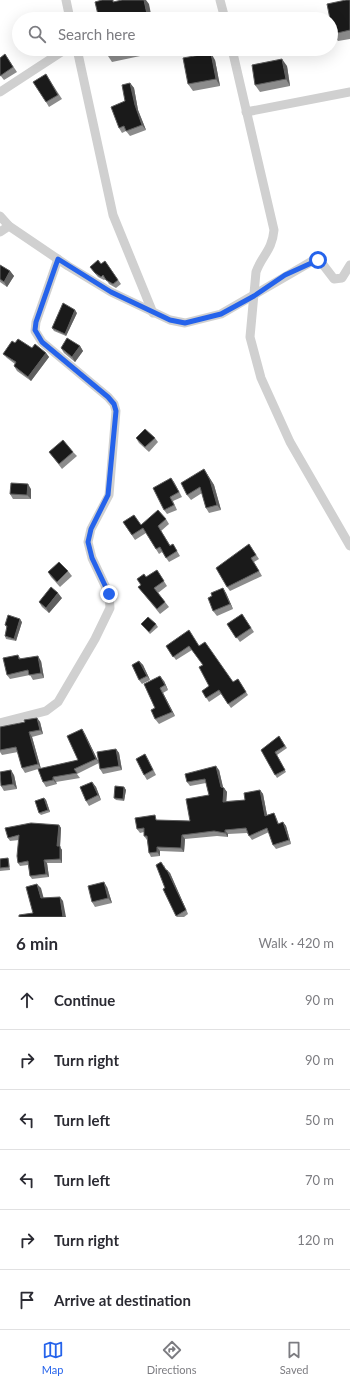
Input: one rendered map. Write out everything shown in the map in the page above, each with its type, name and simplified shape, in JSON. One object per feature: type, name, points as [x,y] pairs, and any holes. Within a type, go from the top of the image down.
[{"type":"street","points":[[66,0],[69,12]]},
{"type":"street","points":[[220,0],[223,12]]},
{"type":"street","points":[[0,92],[55,56]]},
{"type":"street","points":[[79,56],[114,216],[153,313]]},
{"type":"street","points":[[234,56],[274,230],[271,246],[256,272],[250,338],[261,378],[290,442],[350,546]]},
{"type":"street","points":[[246,112],[350,92]]},
{"type":"street","points":[[0,216],[9,226],[111,292],[153,313],[170,320],[185,323],[221,314],[254,296],[285,275],[314,260],[321,262],[334,279],[342,278],[350,265]]},
{"type":"street","points":[[0,232],[9,226]]},
{"type":"street","points":[[0,723],[46,711],[58,702],[95,639],[110,608],[109,594],[92,558],[88,542],[91,529],[108,495],[116,411],[114,404],[108,397],[42,342],[35,330],[36,322],[58,259]]},
{"type":"building","points":[[102,0],[113,0],[113,2],[122,0],[144,0],[147,12],[97,12],[95,2]]},
{"type":"building","points":[[350,0],[350,30],[338,33],[338,12],[329,12],[327,4]]},
{"type":"building","points":[[5,54],[13,67],[0,76],[0,58]]},
{"type":"building","points":[[194,56],[212,56],[216,79],[188,84],[183,58]]},
{"type":"building","points":[[282,59],[286,79],[255,85],[252,65]]},
{"type":"building","points":[[46,74],[58,95],[46,102],[33,82]]},
{"type":"building","points":[[130,83],[135,105],[142,125],[126,131],[124,126],[119,128],[111,107],[125,101],[122,85]]},
{"type":"building","points":[[98,260],[101,264],[105,261],[118,280],[113,284],[106,280],[103,275],[101,277],[95,273],[90,267]]},
{"type":"building","points":[[0,265],[10,271],[4,282],[0,279]]},
{"type":"building","points":[[63,303],[75,310],[65,334],[52,328]]},
{"type":"building","points":[[67,338],[80,346],[72,357],[61,348]]},
{"type":"building","points":[[18,339],[32,348],[35,344],[46,353],[28,377],[14,366],[16,362],[3,354],[12,341],[15,343]]},
{"type":"building","points":[[145,429],[155,438],[145,447],[136,438]]},
{"type":"building","points":[[63,440],[73,452],[59,464],[49,452]]},
{"type":"building","points":[[204,469],[210,480],[217,505],[206,508],[200,487],[187,495],[181,483]]},
{"type":"building","points":[[171,478],[179,492],[170,497],[174,505],[164,510],[153,488]]},
{"type":"building","points":[[11,483],[28,484],[27,495],[10,494]]},
{"type":"building","points":[[158,510],[166,519],[158,526],[170,546],[173,544],[177,551],[166,558],[160,547],[156,549],[143,528],[132,535],[123,522],[134,515],[141,525]]},
{"type":"building","points":[[249,544],[256,555],[251,558],[259,571],[227,587],[216,568]]},
{"type":"building","points":[[59,562],[68,571],[57,582],[48,572]]},
{"type":"building","points":[[157,570],[164,581],[154,588],[165,602],[157,609],[138,587],[141,585],[137,579],[144,574],[146,577]]},
{"type":"building","points":[[51,587],[58,593],[46,608],[39,602]]},
{"type":"building","points":[[223,588],[230,604],[213,611],[208,598],[212,596],[211,593]]},
{"type":"building","points":[[242,614],[251,628],[236,638],[227,624]]},
{"type":"building","points":[[8,615],[20,619],[14,639],[5,636],[7,626],[5,625]]},
{"type":"building","points":[[148,617],[156,624],[149,632],[141,624]]},
{"type":"building","points":[[189,630],[199,646],[205,642],[233,682],[238,679],[246,692],[228,704],[219,690],[206,698],[202,691],[209,686],[199,667],[203,665],[189,646],[173,657],[166,646]]},
{"type":"building","points":[[18,655],[19,659],[38,656],[41,673],[29,675],[28,670],[7,675],[3,658]]},
{"type":"building","points":[[139,661],[147,676],[139,680],[132,665]]},
{"type":"building","points":[[160,676],[165,685],[160,688],[172,712],[155,719],[151,710],[155,708],[144,684]]},
{"type":"building","points":[[37,718],[40,730],[29,732],[38,764],[22,768],[16,747],[0,750],[0,727]]},
{"type":"building","points":[[82,729],[96,759],[74,769],[77,773],[53,777],[53,780],[43,782],[38,769],[78,760],[67,736]]},
{"type":"building","points":[[279,736],[285,746],[275,752],[285,770],[275,775],[261,750]]},
{"type":"building","points":[[116,749],[119,766],[100,769],[97,752]]},
{"type":"building","points":[[145,754],[153,770],[144,775],[136,759]]},
{"type":"building","points":[[216,766],[221,787],[224,788],[223,802],[245,800],[244,793],[260,790],[265,816],[274,813],[278,824],[283,822],[289,840],[273,845],[267,828],[249,836],[246,828],[225,830],[225,833],[214,831],[182,835],[181,848],[157,847],[157,852],[149,853],[147,836],[144,836],[144,828],[137,829],[135,818],[155,815],[156,820],[190,821],[186,799],[209,795],[205,779],[187,782],[185,774]]},
{"type":"building","points":[[11,770],[13,784],[1,786],[0,772]]},
{"type":"building","points":[[92,782],[98,795],[86,801],[80,787]]},
{"type":"building","points":[[115,786],[124,787],[123,799],[114,798]]},
{"type":"building","points":[[44,798],[48,810],[39,813],[35,801]]},
{"type":"building","points":[[31,823],[59,825],[57,846],[60,846],[60,859],[44,860],[46,874],[30,876],[28,861],[18,863],[17,856],[19,835],[8,838],[5,828]]},
{"type":"building","points":[[8,858],[9,867],[0,868],[0,859]]},
{"type":"building","points":[[161,862],[167,870],[186,910],[176,916],[163,889],[165,888],[156,865]]},
{"type":"building","points":[[104,882],[108,898],[92,902],[88,886]]},
{"type":"building","points":[[37,884],[41,898],[60,897],[63,917],[19,917],[19,915],[33,913],[26,887]]},
{"type":"route","points":[[109,594],[92,558],[88,542],[91,529],[108,495],[116,411],[114,404],[108,397],[42,342],[35,330],[36,322],[58,259],[111,292],[170,320],[185,323],[221,314],[254,296],[285,275],[307,263],[318,260]]}]
